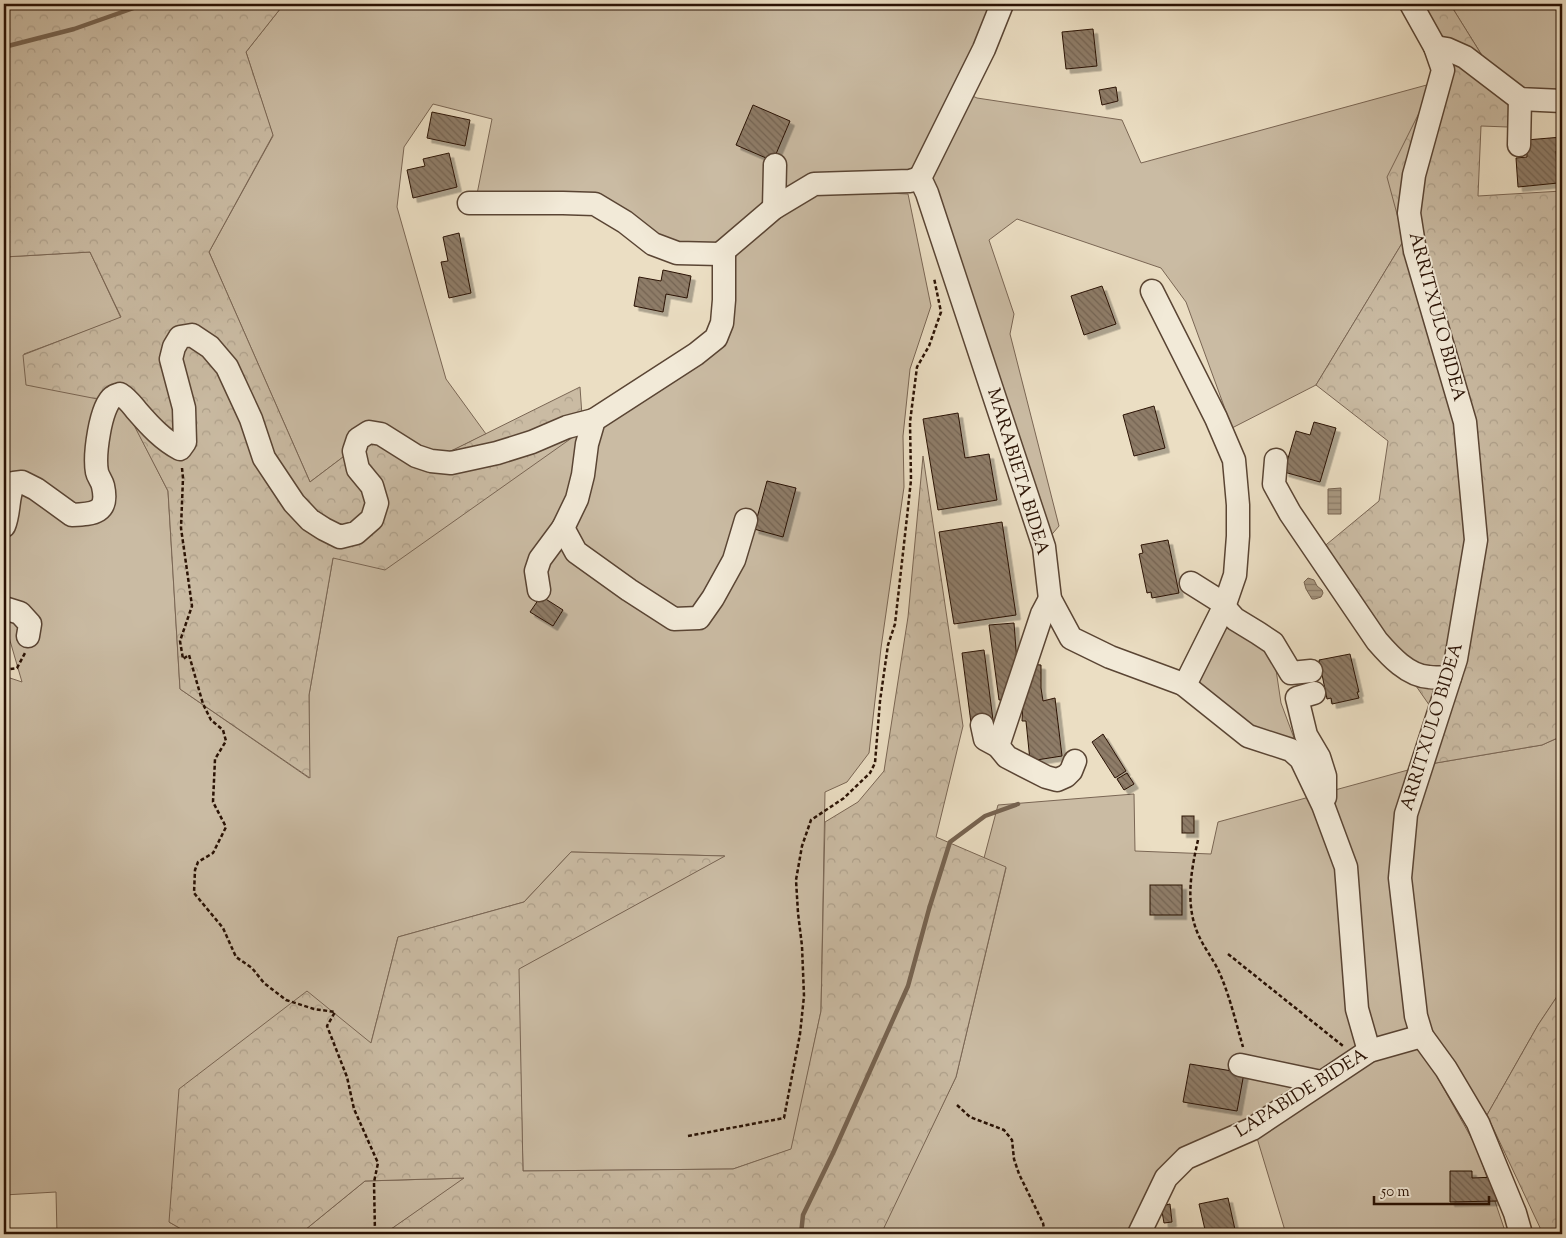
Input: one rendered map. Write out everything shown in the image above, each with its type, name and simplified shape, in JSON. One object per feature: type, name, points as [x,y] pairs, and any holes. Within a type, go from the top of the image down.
[{"type":"street","points":[[469,204],[595,204],[625,222],[653,244],[677,253],[720,254],[774,208],[814,184],[910,181],[920,178],[984,49],[1002,4]]},
{"type":"street","name":"ARRITXULO BIDEA","points":[[1411,4],[1435,48],[1443,70],[1414,175],[1409,213],[1415,251],[1465,422],[1476,540],[1456,659],[1406,814],[1400,878],[1416,1016],[1422,1036],[1446,1070],[1478,1123],[1515,1213],[1521,1234]]},
{"type":"street","points":[[1435,48],[1447,49],[1464,57],[1520,99],[1562,101]]},
{"type":"street","points":[[1519,145],[1520,99]]},
{"type":"street","points":[[774,208],[775,165]]},
{"type":"street","name":"MARABIETA BIDEA","points":[[920,178],[927,193],[1044,546],[1050,600],[1071,638],[1110,656],[1183,684],[1248,736],[1291,750],[1301,759],[1323,805],[1346,867],[1357,1009],[1364,1054]]},
{"type":"street","points":[[4,526],[10,491],[14,482],[22,482],[36,489],[72,515],[96,513],[103,507],[103,484],[98,472],[99,436],[105,409],[113,397],[120,394],[127,398],[154,429],[169,443],[180,449],[186,442],[184,408],[171,359],[174,347],[180,337],[192,335],[210,347],[227,368],[260,442],[264,458],[294,503],[310,520],[324,529],[340,536],[356,533],[372,519],[376,503],[372,486],[358,469],[354,451],[358,439],[369,432],[381,434],[416,456],[430,461],[451,463],[497,453],[532,442],[567,427],[594,420],[696,354],[716,338],[722,323],[724,251]]},
{"type":"street","points":[[1152,291],[1216,418],[1234,460],[1238,513],[1235,575],[1224,607],[1188,679],[1183,684]]},
{"type":"street","points":[[539,590],[536,570],[540,559],[563,528],[576,498],[594,420]]},
{"type":"street","points":[[1276,460],[1274,484],[1290,513],[1377,641],[1393,660],[1412,672],[1428,678],[1450,677]]},
{"type":"street","points":[[563,528],[576,552],[629,590],[674,619],[699,618],[713,598],[734,560],[746,520]]},
{"type":"street","points":[[1191,584],[1218,600],[1235,619],[1258,632],[1273,644],[1291,673],[1311,671]]},
{"type":"street","points":[[998,746],[1042,614],[1050,600]]},
{"type":"street","points":[[4,608],[20,613],[30,624],[28,636]]},
{"type":"street","points":[[1314,693],[1297,698],[1306,735],[1319,757],[1325,776],[1323,805]]},
{"type":"street","points":[[982,726],[985,740],[998,746],[1007,757],[1046,777],[1057,780],[1066,776],[1071,771],[1076,760]]},
{"type":"street","name":"LAPABIDE BIDEA","points":[[1139,1234],[1166,1178],[1186,1158],[1252,1129],[1364,1054],[1422,1036]]},
{"type":"street","points":[[1245,1066],[1321,1082]]},
{"type":"path","points":[[688,1136],[784,1118],[800,1034],[804,996],[796,880],[802,846],[812,820],[844,798],[870,773],[875,763],[880,701],[888,645],[894,624],[900,585],[911,480],[910,422],[917,367],[928,346],[941,312],[932,271]]},
{"type":"path","points":[[180,449],[183,478],[181,528],[192,606],[180,641],[183,659],[188,655],[203,704],[211,720],[223,730],[226,741],[214,758],[213,802],[226,827],[213,853],[198,862],[195,870],[194,893],[223,928],[236,957],[252,968],[264,983],[286,1000],[314,1009],[335,1012],[327,1026],[346,1077],[354,1109],[378,1163],[374,1182],[375,1234]]},
{"type":"path","points":[[4,670],[17,668],[25,654],[28,636]]},
{"type":"path","points":[[1198,840],[1192,865],[1191,912],[1198,934],[1220,974],[1245,1066]]},
{"type":"path","points":[[1228,954],[1364,1054]]},
{"type":"path","points":[[957,1104],[970,1117],[1004,1130],[1012,1140],[1014,1159],[1019,1174],[1043,1222],[1045,1234]]},
{"type":"green space","points":[[4,4],[284,4],[246,52],[273,135],[209,252],[310,482],[380,429],[443,455],[580,387],[583,430],[385,570],[333,558],[309,695],[310,778],[180,689],[168,491],[123,404],[26,385],[23,355],[121,317],[90,252],[4,257]]},
{"type":"green space","points":[[284,4],[993,4],[915,167],[896,174],[812,175],[727,239],[710,245],[675,246],[605,202],[477,194],[492,119],[433,104],[404,147],[397,207],[446,379],[486,434],[443,455],[380,429],[310,482],[209,252],[273,136],[246,52]]},
{"type":"green space","points":[[1418,4],[1450,4],[1511,102],[1508,127],[1481,126],[1478,196],[1562,191],[1562,736],[1542,745],[1430,764],[1441,722],[1321,549],[1379,501],[1388,441],[1316,385],[1404,240],[1387,177],[1434,83]]},
{"type":"green space","points":[[1450,4],[1562,4],[1562,106],[1511,102]]},
{"type":"green space","points":[[1434,83],[1404,240],[1316,385],[1232,428],[1186,302],[1161,268],[1017,219],[989,240],[1014,314],[1010,334],[1059,526],[1048,539],[928,178],[968,94],[977,98],[1122,120],[1141,163]]},
{"type":"green space","points":[[821,190],[908,194],[931,306],[910,369],[903,436],[904,487],[881,648],[869,753],[847,782],[825,792],[821,1011],[792,1149],[733,1169],[523,1171],[518,969],[724,856],[571,852],[524,902],[398,937],[371,1043],[169,1222],[190,1234],[57,1234],[56,1192],[4,1195],[4,676],[22,682],[4,620],[4,257],[90,252],[121,318],[24,354],[123,403],[168,491],[180,689],[309,778],[309,695],[333,558],[583,430],[712,352],[730,259],[779,214]]},
{"type":"green space","points":[[923,456],[963,726],[936,837],[1006,867],[956,1077],[881,1234],[384,1234],[464,1178],[365,1181],[300,1234],[190,1234],[169,1222],[179,1089],[307,991],[371,1043],[398,937],[524,902],[571,852],[725,856],[519,969],[523,1171],[733,1169],[791,1149],[821,1011],[825,822],[858,802],[884,771],[908,617]]},
{"type":"green space","points":[[1223,626],[1256,641],[1269,652],[1275,663],[1281,703],[1297,746],[1248,728],[1193,682]]},
{"type":"green space","points":[[1562,736],[1562,989],[1538,1025],[1487,1115],[1426,1024],[1248,1121],[1172,1157],[1131,1234],[887,1234],[883,1228],[956,1077],[1006,868],[984,858],[998,805],[1134,794],[1135,851],[1211,854],[1218,822],[1430,764],[1542,745]]},
{"type":"green space","points":[[1562,989],[1562,1234],[1543,1234],[1487,1115],[1538,1025]]},
{"type":"green space","points":[[1420,1046],[1477,1148],[1506,1234],[1286,1234],[1257,1138],[1372,1061]]},
{"type":"green space","points":[[466,1178],[384,1234],[300,1234],[365,1181]]},
{"type":"shaded area","points":[[1341,488],[1341,514],[1328,514],[1328,489]]},
{"type":"shaded area","points":[[1308,578],[1314,580],[1322,590],[1321,597],[1312,599],[1304,582]]},
{"type":"building","points":[[1093,29],[1097,66],[1066,69],[1062,32]]},
{"type":"building","points":[[1116,87],[1118,101],[1102,105],[1099,90]]},
{"type":"building","points":[[753,105],[790,121],[773,161],[736,145]]},
{"type":"building","points":[[432,112],[470,120],[465,146],[427,138]]},
{"type":"building","points":[[1562,137],[1562,150],[1556,151],[1558,183],[1518,187],[1516,158],[1527,157],[1526,140]]},
{"type":"building","points":[[449,153],[457,187],[413,198],[407,170],[425,166],[423,159]]},
{"type":"building","points":[[459,233],[471,293],[449,298],[441,262],[448,261],[443,237]]},
{"type":"building","points":[[663,270],[691,276],[687,298],[666,294],[663,312],[634,306],[639,277],[661,281]]},
{"type":"building","points":[[1102,286],[1116,324],[1084,335],[1071,296]]},
{"type":"building","points":[[1154,406],[1165,448],[1134,456],[1123,415]]},
{"type":"building","points":[[958,413],[965,458],[989,454],[997,500],[938,510],[923,419]]},
{"type":"building","points":[[1314,422],[1336,428],[1320,482],[1284,472],[1296,431],[1310,435]]},
{"type":"building","points":[[767,481],[796,488],[783,537],[754,529]]},
{"type":"building","points":[[1002,522],[1016,615],[954,624],[939,532]]},
{"type":"building","points":[[1168,540],[1179,593],[1152,598],[1151,592],[1147,593],[1139,554],[1143,553],[1141,545]]},
{"type":"building","points":[[541,596],[563,610],[553,626],[530,612]]},
{"type":"building","points":[[1014,623],[1017,663],[1011,700],[999,700],[989,625]]},
{"type":"building","points":[[984,650],[993,720],[971,723],[962,653]]},
{"type":"building","points":[[1350,654],[1359,698],[1332,704],[1331,698],[1327,699],[1319,660]]},
{"type":"building","points":[[1028,664],[1041,665],[1043,701],[1055,698],[1062,756],[1030,761],[1026,721],[1022,721],[1024,685]]},
{"type":"building","points":[[1103,734],[1126,771],[1115,778],[1092,742]]},
{"type":"building","points":[[1127,773],[1134,784],[1124,790],[1117,779]]},
{"type":"building","points":[[1182,816],[1194,816],[1194,833],[1182,833]]},
{"type":"building","points":[[1150,885],[1182,885],[1182,915],[1150,915]]},
{"type":"building","points":[[1190,1064],[1244,1073],[1237,1111],[1183,1102]]},
{"type":"building","points":[[1450,1171],[1472,1171],[1472,1178],[1496,1177],[1497,1201],[1450,1202]]},
{"type":"building","points":[[1228,1198],[1236,1234],[1206,1234],[1199,1204]]},
{"type":"building","points":[[1170,1204],[1172,1222],[1164,1223],[1161,1206]]},
{"type":"waterway","points":[[4,47],[74,29],[145,4]]},
{"type":"waterway","points":[[801,1234],[803,1215],[834,1151],[908,986],[950,842],[985,816],[1018,804]]}]
